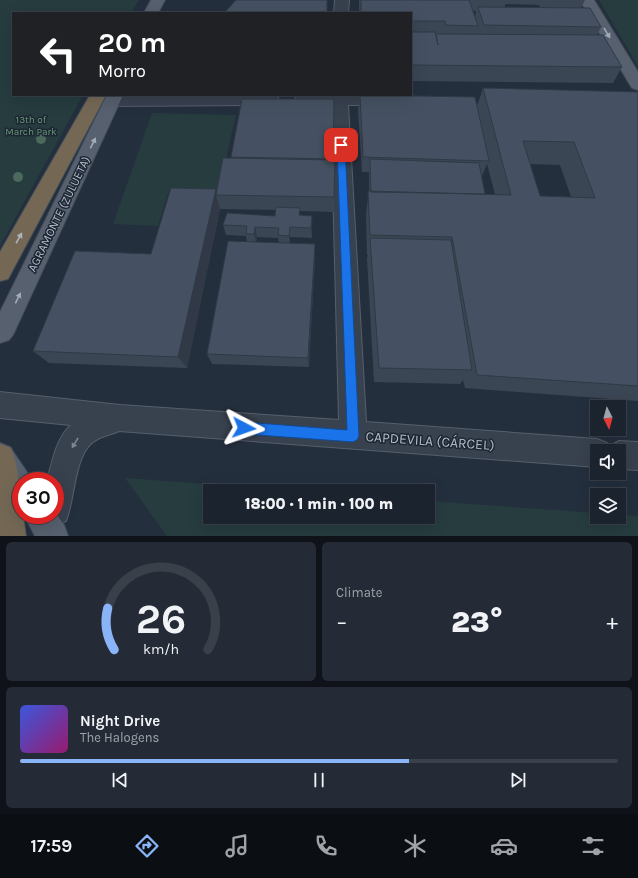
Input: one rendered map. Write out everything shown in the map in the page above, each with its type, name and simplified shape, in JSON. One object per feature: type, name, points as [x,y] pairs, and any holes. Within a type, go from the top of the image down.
[{"type":"highway","points":[[0,272],[109,97]]},
{"type":"highway","points":[[1,457],[11,536]]},
{"type":"main road","points":[[152,12],[158,0]]},
{"type":"main road","points":[[587,0],[638,85]]},
{"type":"main road","name":"AGRAMONTE (ZULUETA)","points":[[0,332],[5,327],[109,97]]},
{"type":"main road","points":[[1,457],[12,474]]},
{"type":"street","points":[[341,12],[342,0]]},
{"type":"street","points":[[109,97],[339,97],[403,100]]},
{"type":"street","points":[[339,97],[353,436]]},
{"type":"street","name":"CAPDEVILA (CÁRCEL)","points":[[0,406],[120,418],[590,453]]},
{"type":"street","name":"CAPDEVILA (CÁRCEL)","points":[[63,472],[75,440],[92,426],[120,418]]},
{"type":"street","points":[[626,455],[638,456]]},
{"type":"green space","name":"13th of March Park","points":[[0,0],[139,0],[132,12],[12,12],[12,96],[82,96],[0,246]]},
{"type":"green space","points":[[599,0],[638,0],[638,66]]},
{"type":"green space","points":[[152,113],[236,115],[218,194],[168,193],[158,226],[113,224]]},
{"type":"green space","points":[[125,478],[205,484],[203,484],[203,524],[435,524],[435,501],[590,513],[590,524],[626,524],[626,515],[638,516],[638,536],[167,536]]},
{"type":"building","points":[[236,0],[327,0],[327,12],[225,12]]},
{"type":"building","points":[[361,0],[469,0],[478,26],[446,25],[445,21],[412,21],[412,12],[361,12]]},
{"type":"building","points":[[478,7],[590,8],[601,27],[484,25]]},
{"type":"building","points":[[412,32],[435,32],[438,45],[436,34],[603,35],[622,67],[412,65]]},
{"type":"building","points":[[483,88],[638,92],[638,386],[477,375],[452,237],[370,235],[368,191],[511,195]],"holes":[[[523,141],[574,142],[595,198],[540,196]]]},
{"type":"building","points":[[360,96],[475,97],[489,161],[363,157]]},
{"type":"building","points":[[242,99],[334,99],[333,159],[231,157]]},
{"type":"building","points":[[223,158],[335,160],[334,197],[216,195]]},
{"type":"building","points":[[370,159],[479,163],[485,194],[371,192]]},
{"type":"building","points":[[171,188],[216,189],[178,357],[33,351],[75,251],[151,254]]},
{"type":"building","points":[[276,207],[300,208],[299,215],[312,216],[311,228],[290,227],[289,236],[278,235],[279,228],[255,227],[254,234],[246,234],[247,226],[223,225],[227,213],[275,216]]},
{"type":"building","points":[[370,238],[451,240],[472,370],[379,368]]},
{"type":"building","points":[[228,241],[315,244],[308,358],[207,354]]},
{"type":"route","points":[[244,428],[353,436],[341,145]]}]
